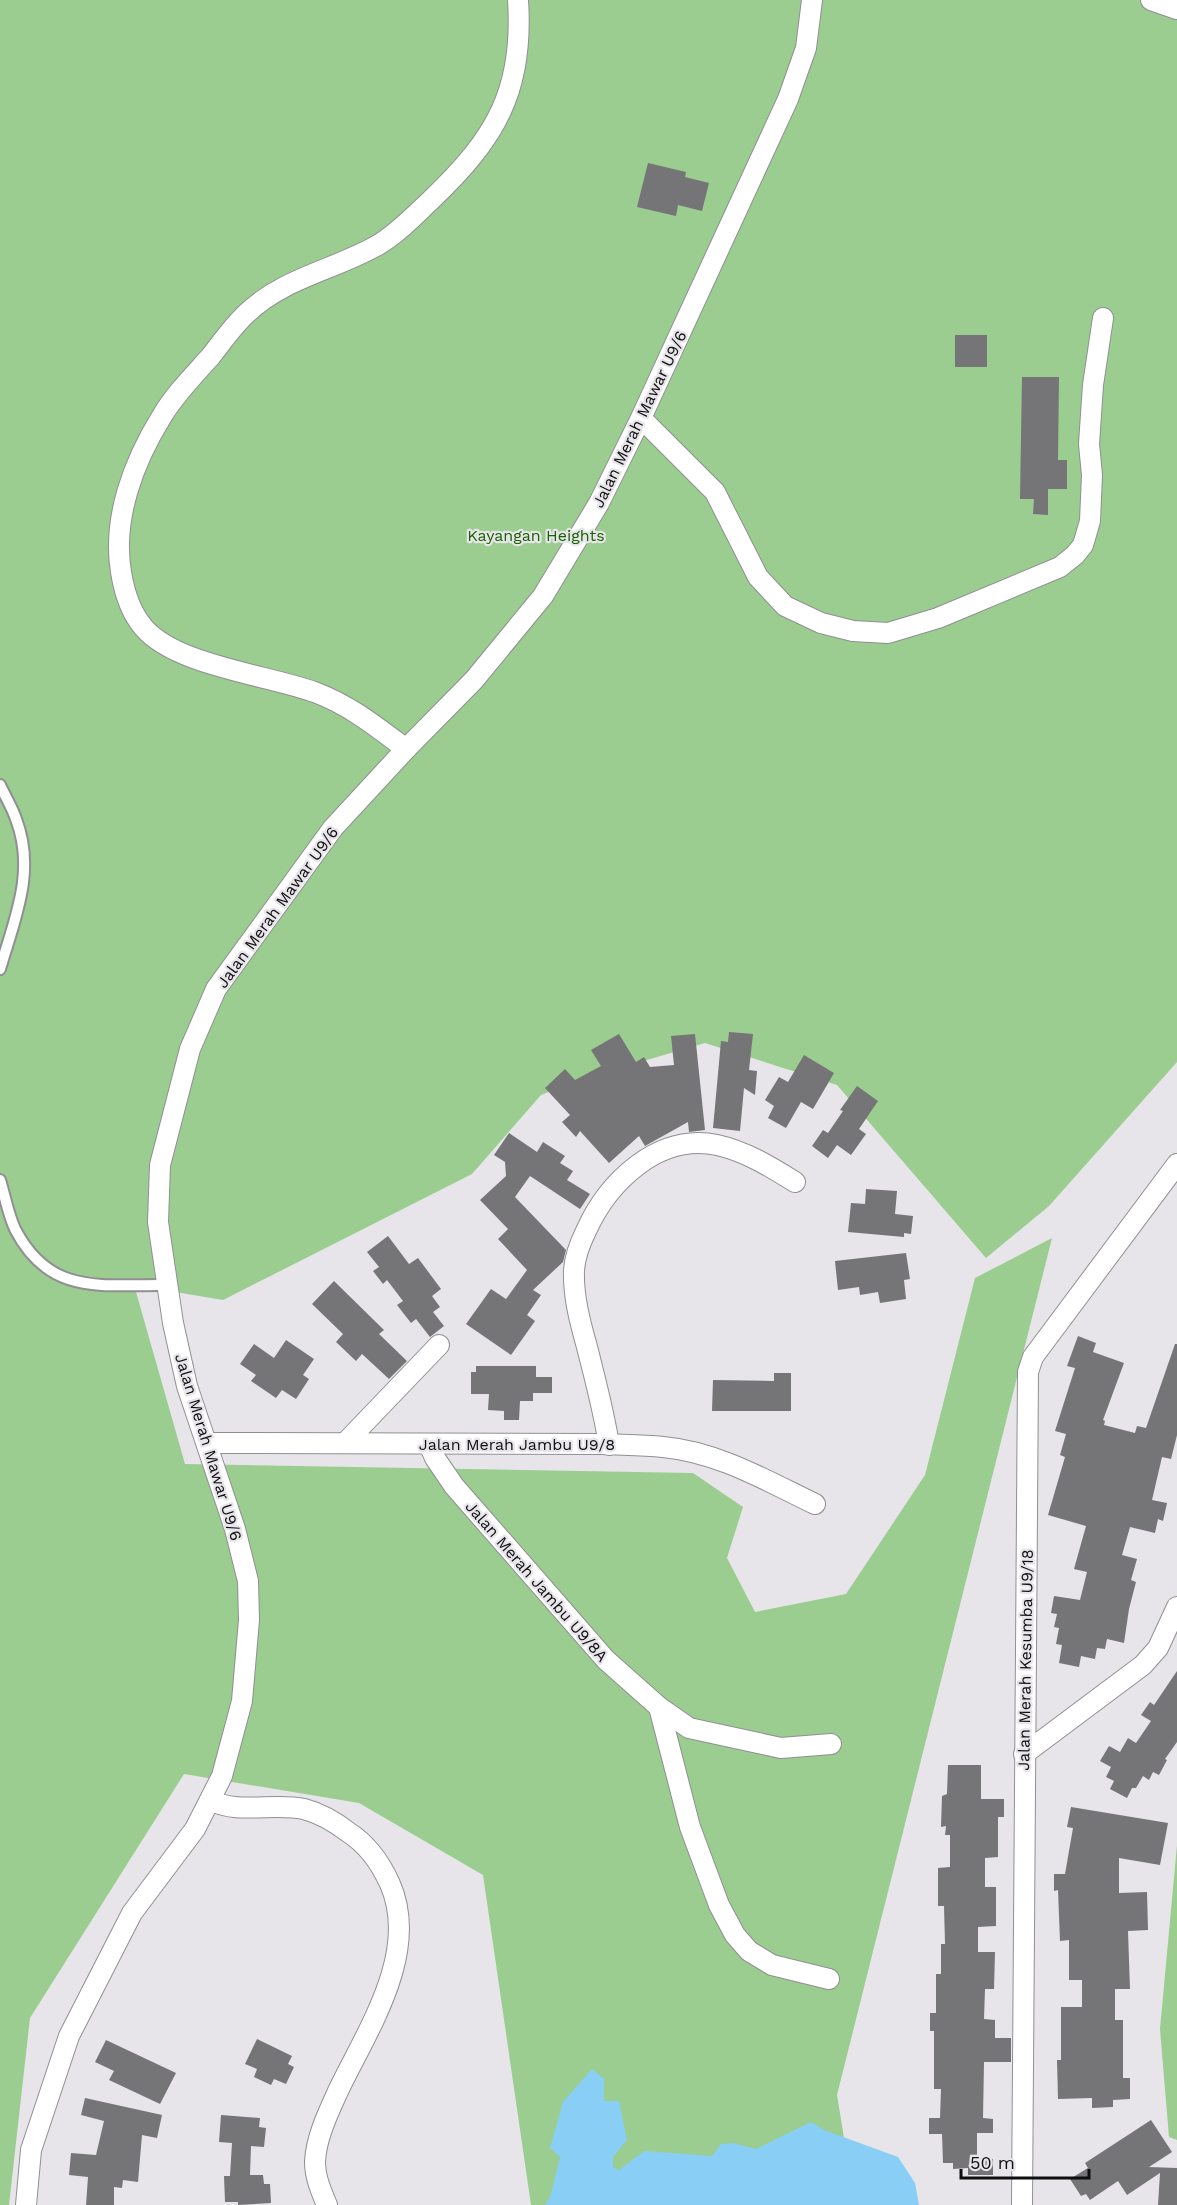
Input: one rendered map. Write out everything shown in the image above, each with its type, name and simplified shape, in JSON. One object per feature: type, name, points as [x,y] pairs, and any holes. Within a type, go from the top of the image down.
[{"type":"street","points":[[406,749],[367,720],[341,704],[316,693],[210,662],[158,641],[143,627],[128,600],[118,556],[118,536],[125,497],[138,463],[162,415],[246,313],[282,287],[358,255],[397,232],[460,172],[483,145],[499,117],[517,57],[520,31],[518,0]]},
{"type":"street","name":"Jalan Merah Mawar U9/6","points":[[26,2205],[31,2150],[69,2036],[132,1913],[195,1829],[210,1800],[222,1776],[242,1701],[249,1620],[249,1581],[236,1529],[187,1386],[172,1323],[158,1222],[160,1165],[189,1049],[216,989],[333,828],[474,680],[543,596],[599,502],[641,418],[788,99],[806,48],[812,0]]},
{"type":"street","points":[[1151,0],[1177,9]]},
{"type":"street","points":[[641,418],[715,492],[758,577],[785,606],[820,624],[853,631],[888,633],[938,618],[1060,567],[1076,555],[1083,545],[1090,520],[1092,475],[1089,444],[1093,385],[1103,318]]},
{"type":"street","points":[[609,1445],[580,1320],[574,1269],[580,1244],[593,1214],[613,1186],[633,1168],[654,1154],[690,1144],[716,1145],[752,1157],[795,1182]]},
{"type":"street","name":"Jalan Merah Kesumba U9/18","points":[[1022,2205],[1028,1372],[1033,1357],[1177,1164]]},
{"type":"street","points":[[345,1443],[439,1346]]},
{"type":"street","name":"Jalan Merah Jambu U9/8","points":[[207,1443],[665,1447],[704,1455],[741,1468],[815,1504]]},
{"type":"street","name":"Jalan Merah Jambu U9/8A","points":[[429,1444],[435,1458],[454,1486],[598,1652],[659,1707],[689,1728],[724,1737],[781,1748],[831,1744]]},
{"type":"street","points":[[1024,1754],[1143,1665],[1158,1648],[1177,1607]]},
{"type":"street","points":[[659,1707],[690,1827],[719,1905],[735,1935],[749,1951],[772,1965],[828,1980]]},
{"type":"street","points":[[210,1800],[220,1805],[241,1808],[295,1808],[319,1814],[350,1833],[365,1847],[382,1868],[393,1892],[399,1916],[399,1945],[393,1970],[382,2001],[330,2108],[315,2162],[318,2186],[327,2205]]},
{"type":"lane","points":[[0,785],[16,819],[21,836],[25,859],[25,880],[0,969]]},
{"type":"lane","points":[[0,1180],[14,1227],[30,1255],[51,1273],[66,1280],[91,1285],[167,1285]]},
{"type":"green space","name":"Kayangan Heights","points":[[0,0],[1177,0],[1177,1062],[1049,1206],[986,1258],[837,1085],[705,1043],[582,1079],[541,1095],[472,1174],[223,1300],[134,1285],[185,1464],[693,1473],[743,1507],[727,1558],[755,1612],[846,1594],[925,1475],[975,1278],[1052,1238],[837,2095],[855,2205],[531,2205],[483,1875],[359,1803],[184,1774],[30,2018],[9,2205],[0,2205]]},
{"type":"green space","points":[[1177,1845],[1177,2140],[1169,2137],[1160,2029]]},
{"type":"water","points":[[592,2069],[604,2079],[604,2101],[619,2101],[627,2140],[613,2157],[613,2167],[619,2170],[644,2151],[712,2156],[721,2144],[733,2143],[756,2149],[811,2122],[824,2130],[898,2157],[915,2183],[919,2205],[545,2205],[550,2197],[560,2157],[550,2148],[563,2102]]},
{"type":"building","points":[[648,163],[686,172],[685,177],[709,183],[702,211],[678,205],[676,216],[637,207]]},
{"type":"building","points":[[955,335],[987,335],[987,367],[955,367]]},
{"type":"building","points":[[1022,377],[1059,377],[1058,460],[1067,460],[1067,489],[1048,489],[1048,515],[1033,514],[1034,499],[1020,499]]},
{"type":"building","points":[[729,1032],[753,1034],[749,1070],[757,1071],[755,1095],[744,1088],[740,1131],[713,1128],[721,1041],[728,1042]]},
{"type":"building","points":[[619,1034],[636,1062],[644,1057],[650,1067],[674,1065],[671,1036],[695,1034],[705,1130],[689,1132],[688,1122],[645,1146],[639,1136],[609,1163],[580,1131],[576,1137],[562,1122],[570,1115],[545,1088],[565,1069],[575,1080],[601,1066],[591,1050]]},
{"type":"building","points":[[804,1055],[834,1073],[813,1109],[801,1102],[786,1128],[768,1118],[774,1106],[765,1100],[779,1077],[788,1082]]},
{"type":"building","points":[[857,1086],[878,1101],[859,1129],[866,1134],[851,1155],[837,1145],[828,1158],[812,1146],[823,1130],[828,1133],[843,1111],[840,1110]]},
{"type":"building","points":[[509,1133],[537,1152],[543,1142],[565,1156],[560,1163],[573,1171],[567,1180],[590,1194],[580,1209],[530,1176],[515,1197],[566,1250],[563,1262],[533,1290],[541,1295],[527,1315],[535,1321],[511,1355],[466,1324],[491,1289],[506,1299],[527,1270],[498,1239],[508,1229],[480,1200],[506,1176],[505,1162],[494,1155]]},
{"type":"building","points":[[866,1189],[897,1191],[895,1214],[913,1216],[911,1234],[904,1233],[904,1237],[848,1232],[851,1203],[865,1204]]},
{"type":"building","points":[[388,1236],[409,1264],[418,1258],[441,1289],[432,1296],[440,1307],[433,1312],[444,1326],[430,1337],[416,1319],[411,1323],[397,1305],[403,1301],[387,1280],[383,1284],[373,1271],[379,1267],[367,1252]]},
{"type":"building","points":[[906,1253],[910,1279],[904,1280],[906,1299],[880,1303],[878,1292],[860,1295],[859,1287],[838,1290],[835,1261]]},
{"type":"building","points":[[334,1281],[384,1330],[379,1334],[407,1361],[389,1379],[362,1354],[356,1361],[336,1342],[343,1334],[312,1304]]},
{"type":"building","points":[[1078,1336],[1096,1343],[1093,1352],[1124,1363],[1103,1420],[1104,1425],[1135,1433],[1137,1426],[1146,1428],[1175,1344],[1177,1344],[1177,1435],[1171,1459],[1162,1457],[1152,1500],[1167,1503],[1163,1521],[1158,1519],[1155,1533],[1130,1527],[1122,1555],[1137,1559],[1131,1580],[1136,1582],[1124,1643],[1107,1639],[1105,1649],[1097,1648],[1095,1659],[1081,1656],[1079,1667],[1059,1663],[1062,1645],[1056,1644],[1059,1628],[1054,1627],[1057,1614],[1051,1613],[1054,1596],[1080,1600],[1087,1572],[1074,1569],[1086,1526],[1048,1515],[1065,1457],[1060,1455],[1066,1434],[1055,1431],[1075,1368],[1067,1366]]},
{"type":"building","points":[[286,1340],[314,1359],[303,1375],[309,1379],[296,1399],[282,1390],[276,1398],[251,1381],[256,1375],[240,1364],[254,1344],[274,1358]]},
{"type":"building","points":[[476,1366],[536,1366],[536,1377],[552,1377],[552,1393],[533,1393],[533,1401],[520,1401],[519,1420],[504,1420],[504,1411],[488,1410],[489,1394],[471,1394],[471,1372],[476,1372]]},
{"type":"building","points":[[774,1373],[791,1373],[791,1411],[712,1411],[713,1380],[774,1381]]},
{"type":"building","points":[[1177,1671],[1177,1742],[1165,1759],[1167,1760],[1159,1775],[1153,1772],[1149,1780],[1143,1776],[1136,1788],[1132,1788],[1127,1798],[1110,1789],[1114,1781],[1106,1777],[1111,1767],[1100,1761],[1109,1746],[1120,1752],[1128,1738],[1136,1743],[1151,1721],[1141,1715],[1150,1702],[1154,1705]]},
{"type":"building","points":[[948,1765],[981,1765],[981,1799],[1004,1799],[1004,1817],[998,1817],[998,1857],[985,1858],[985,1887],[996,1887],[996,1926],[978,1927],[978,1952],[995,1952],[994,1989],[985,1989],[984,2019],[995,2020],[995,2038],[1011,2038],[1011,2062],[984,2062],[983,2118],[993,2119],[993,2133],[977,2133],[977,2160],[993,2159],[993,2175],[968,2175],[968,2168],[953,2169],[953,2163],[943,2163],[942,2134],[929,2134],[929,2118],[940,2118],[941,2089],[934,2089],[934,2031],[930,2031],[930,2013],[936,2013],[936,1974],[941,1974],[941,1944],[945,1944],[944,1906],[938,1906],[938,1868],[950,1867],[950,1835],[945,1835],[946,1826],[941,1827],[942,1796],[947,1794]]},
{"type":"building","points":[[1071,1807],[1168,1823],[1160,1865],[1119,1858],[1119,1893],[1147,1892],[1148,1930],[1128,1931],[1130,1989],[1115,1989],[1115,2020],[1123,2020],[1123,2078],[1130,2078],[1130,2099],[1113,2100],[1113,2107],[1092,2108],[1092,2098],[1058,2099],[1057,2060],[1061,2060],[1061,2007],[1082,2007],[1082,1980],[1069,1980],[1069,1940],[1060,1941],[1058,1890],[1054,1891],[1054,1874],[1065,1874],[1073,1828],[1067,1827]]},
{"type":"building","points":[[257,2039],[292,2056],[288,2064],[294,2067],[286,2084],[274,2079],[271,2085],[254,2077],[257,2069],[245,2064]]},
{"type":"building","points":[[106,2040],[176,2073],[160,2104],[109,2080],[114,2071],[95,2062]]},
{"type":"building","points":[[85,2098],[162,2115],[157,2138],[142,2135],[138,2182],[123,2180],[122,2188],[114,2187],[114,2205],[86,2205],[88,2177],[69,2175],[71,2153],[96,2155],[104,2121],[81,2115]]},
{"type":"building","points":[[221,2115],[260,2118],[259,2127],[266,2128],[264,2147],[251,2146],[250,2175],[263,2175],[264,2184],[270,2184],[271,2203],[238,2205],[238,2202],[225,2202],[224,2176],[230,2176],[232,2143],[219,2142]]},
{"type":"building","points":[[1151,2120],[1172,2152],[1149,2167],[1177,2168],[1177,2205],[1158,2205],[1160,2173],[1127,2195],[1118,2181],[1090,2200],[1086,2194],[1081,2196],[1070,2179],[1088,2168],[1085,2163]]}]
